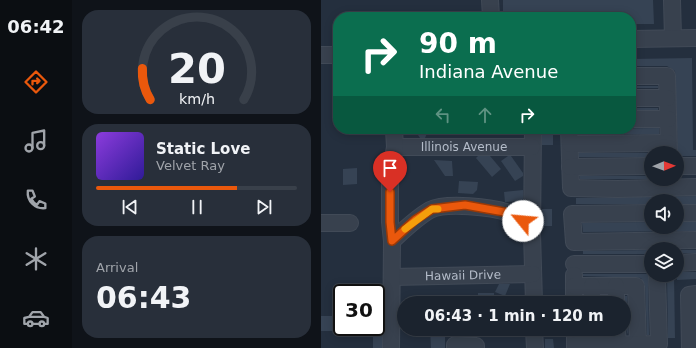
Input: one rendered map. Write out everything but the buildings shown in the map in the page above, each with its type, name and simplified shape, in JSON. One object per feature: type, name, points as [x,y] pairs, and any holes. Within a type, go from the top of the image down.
[{"type":"street","points":[[490,0],[491,12]]},
{"type":"street","points":[[672,0],[673,38]]},
{"type":"street","points":[[636,39],[696,38]]},
{"type":"street","points":[[321,55],[333,55]]},
{"type":"street","points":[[636,76],[667,76],[668,146]]},
{"type":"street","points":[[636,98],[667,98]]},
{"type":"street","points":[[636,119],[668,119]]},
{"type":"street","points":[[391,348],[392,241],[390,222],[390,176],[395,147],[394,134]]},
{"type":"street","points":[[533,134],[532,233],[534,296]]},
{"type":"street","points":[[574,296],[574,242],[569,137],[650,146]]},
{"type":"street","name":"Illinois Avenue","points":[[395,147],[532,147]]},
{"type":"street","points":[[570,166],[644,166]]},
{"type":"street","points":[[684,166],[696,166]]},
{"type":"street","points":[[571,188],[618,189],[696,187]]},
{"type":"street","points":[[392,241],[415,220],[432,209],[465,205],[510,213],[523,221],[532,233]]},
{"type":"street","points":[[572,214],[644,213]]},
{"type":"street","points":[[684,213],[696,213]]},
{"type":"street","points":[[321,223],[350,223]]},
{"type":"street","points":[[574,242],[696,240]]},
{"type":"street","points":[[684,263],[696,262]]},
{"type":"street","points":[[574,264],[644,264]]},
{"type":"street","name":"Hawaii Drive","points":[[392,277],[533,274]]},
{"type":"street","points":[[575,336],[575,347],[659,344],[657,282]]},
{"type":"street","points":[[574,286],[636,286],[638,344]]},
{"type":"street","points":[[591,286],[592,296]]},
{"type":"street","points":[[616,286],[616,296]]},
{"type":"street","points":[[692,346],[689,295],[696,295]]},
{"type":"street","points":[[534,336],[535,348]]},
{"type":"street","points":[[594,336],[594,346]]},
{"type":"street","points":[[617,336],[618,345]]},
{"type":"street","points":[[455,348],[455,345],[476,346],[476,348]]},
{"type":"slow traffic","points":[[405,229],[415,220],[432,209],[438,209]]},
{"type":"route","points":[[390,192],[390,222],[392,241],[415,220],[432,209],[465,205],[510,213],[523,221]]}]
